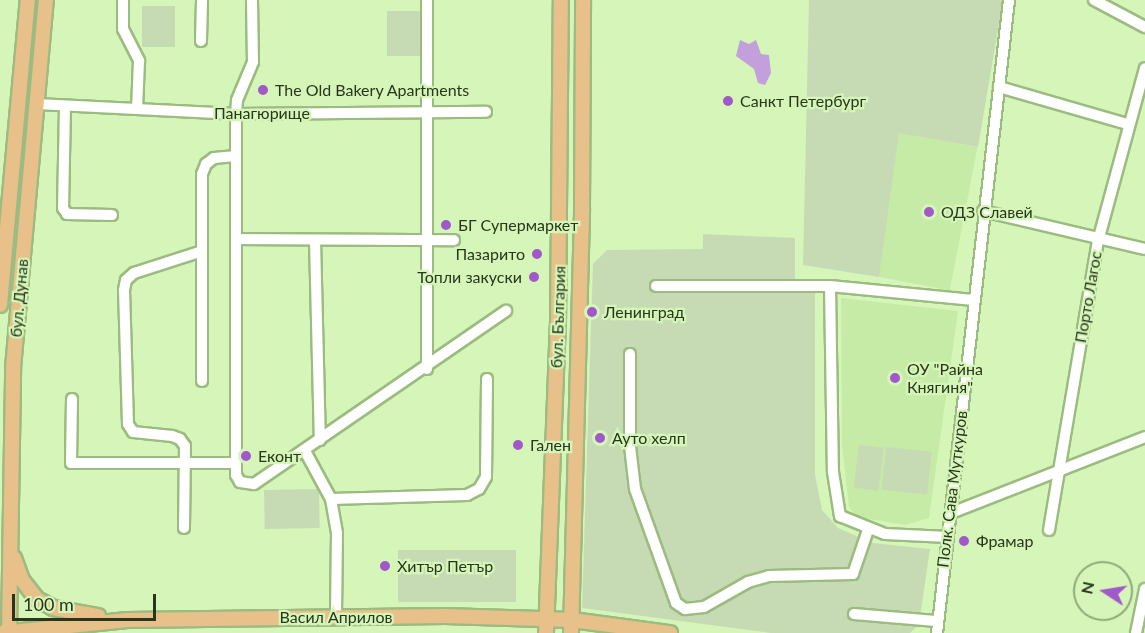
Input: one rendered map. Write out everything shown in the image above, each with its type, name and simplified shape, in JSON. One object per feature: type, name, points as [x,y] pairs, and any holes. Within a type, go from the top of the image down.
[{"type":"main road","name":"бул. Дунав","points":[[0,305],[28,0]]},
{"type":"main road","name":"бул. Дунав","points":[[7,632],[13,368],[46,0]]},
{"type":"main road","name":"бул. България","points":[[546,633],[559,300],[561,0]]},
{"type":"main road","name":"бул. България","points":[[571,626],[582,208],[583,0]]},
{"type":"main road","points":[[10,546],[26,588],[44,604],[127,620]]},
{"type":"main road","name":"Васил Априлов","points":[[7,632],[127,620],[336,616],[547,619],[571,626],[670,633]]},
{"type":"street","points":[[123,0],[123,29],[139,61],[137,108]]},
{"type":"street","points":[[201,41],[202,0]]},
{"type":"street","points":[[252,0],[253,62],[237,100],[236,114],[236,464],[240,482],[254,484],[427,369],[506,311]]},
{"type":"street","points":[[427,0],[427,369]]},
{"type":"street","name":"Полк. Сава Муткуров","points":[[936,621],[951,513],[983,211],[1009,0]]},
{"type":"street","points":[[1095,0],[1145,27]]},
{"type":"street","name":"Порто Лагос","points":[[1049,530],[1098,241],[1127,124],[1145,68]]},
{"type":"street","points":[[999,87],[1127,124]]},
{"type":"street","name":"Панагюрище","points":[[37,104],[236,114],[486,112]]},
{"type":"street","points":[[65,106],[63,208],[67,214],[112,215]]},
{"type":"street","points":[[202,381],[202,174],[206,164],[214,158],[236,156]]},
{"type":"street","points":[[983,211],[1098,241],[1145,249]]},
{"type":"street","points":[[237,239],[454,240]]},
{"type":"street","points":[[315,240],[320,441]]},
{"type":"street","points":[[184,528],[186,465],[180,439],[142,436],[133,432],[128,423],[124,290],[126,280],[134,273],[202,251]]},
{"type":"street","points":[[656,286],[830,286],[973,300]]},
{"type":"street","points":[[830,286],[835,494],[840,516],[868,530],[948,537]]},
{"type":"street","points":[[630,354],[630,446],[635,489],[676,603],[685,609],[704,607],[748,582],[769,576],[853,574],[868,530]]},
{"type":"street","points":[[331,499],[467,495],[479,489],[486,477],[487,380]]},
{"type":"street","points":[[72,399],[71,463],[236,464]]},
{"type":"street","points":[[951,513],[1145,437]]},
{"type":"street","points":[[1133,442],[1145,444]]},
{"type":"street","points":[[305,451],[331,499],[337,533],[336,616]]},
{"type":"street","points":[[1136,633],[1145,589]]},
{"type":"street","points":[[854,614],[936,621]]},
{"type":"street","points":[[928,633],[936,621]]},
{"type":"street","points":[[936,621],[937,633]]},
{"type":"shaded area","points":[[809,0],[1003,0],[978,147],[899,133],[879,277],[803,265]]},
{"type":"shaded area","points":[[142,6],[175,6],[175,47],[142,47]]},
{"type":"shaded area","points":[[387,11],[420,11],[420,56],[387,56]]},
{"type":"shaded area","points":[[740,40],[749,44],[756,40],[761,54],[769,55],[771,73],[765,85],[758,83],[754,69],[736,56]]},
{"type":"shaded area","name":"ОДЗ Славей","points":[[899,132],[978,147],[950,291],[871,275]]},
{"type":"shaded area","points":[[703,234],[795,238],[795,291],[815,291],[815,475],[822,510],[838,528],[873,543],[930,549],[919,624],[910,633],[771,633],[582,608],[593,264],[607,250],[703,249]]},
{"type":"shaded area","name":"ОУ \"Райна Княгиня\"","points":[[841,298],[958,311],[929,518],[905,525],[857,517],[849,507],[842,445]]},
{"type":"shaded area","points":[[859,445],[884,448],[879,491],[854,488]]},
{"type":"shaded area","points":[[886,447],[932,452],[927,495],[882,490]]},
{"type":"shaded area","points":[[319,489],[320,528],[265,529],[264,490]]},
{"type":"shaded area","points":[[398,550],[516,550],[516,602],[398,602]]},
{"type":"place","name":"The Old Bakery Apartments","points":[[263,90]]},
{"type":"place","name":"Санкт Петербург","points":[[728,101]]},
{"type":"place","name":"ОДЗ Славей","points":[[929,212]]},
{"type":"place","name":"БГ Супермаркет","points":[[446,225]]},
{"type":"place","name":"Пазарито","points":[[537,254]]},
{"type":"place","name":"Топли закуски","points":[[534,277]]},
{"type":"place","name":"Ленинград","points":[[592,312]]},
{"type":"place","name":"ОУ \"Райна Княгиня\"","points":[[895,378]]},
{"type":"place","name":"Ауто хелп","points":[[600,438]]},
{"type":"place","name":"Гален","points":[[518,445]]},
{"type":"place","name":"Еконт","points":[[246,456]]},
{"type":"place","name":"Фрамар","points":[[964,541]]},
{"type":"place","name":"Хитър Петър","points":[[385,566]]}]
